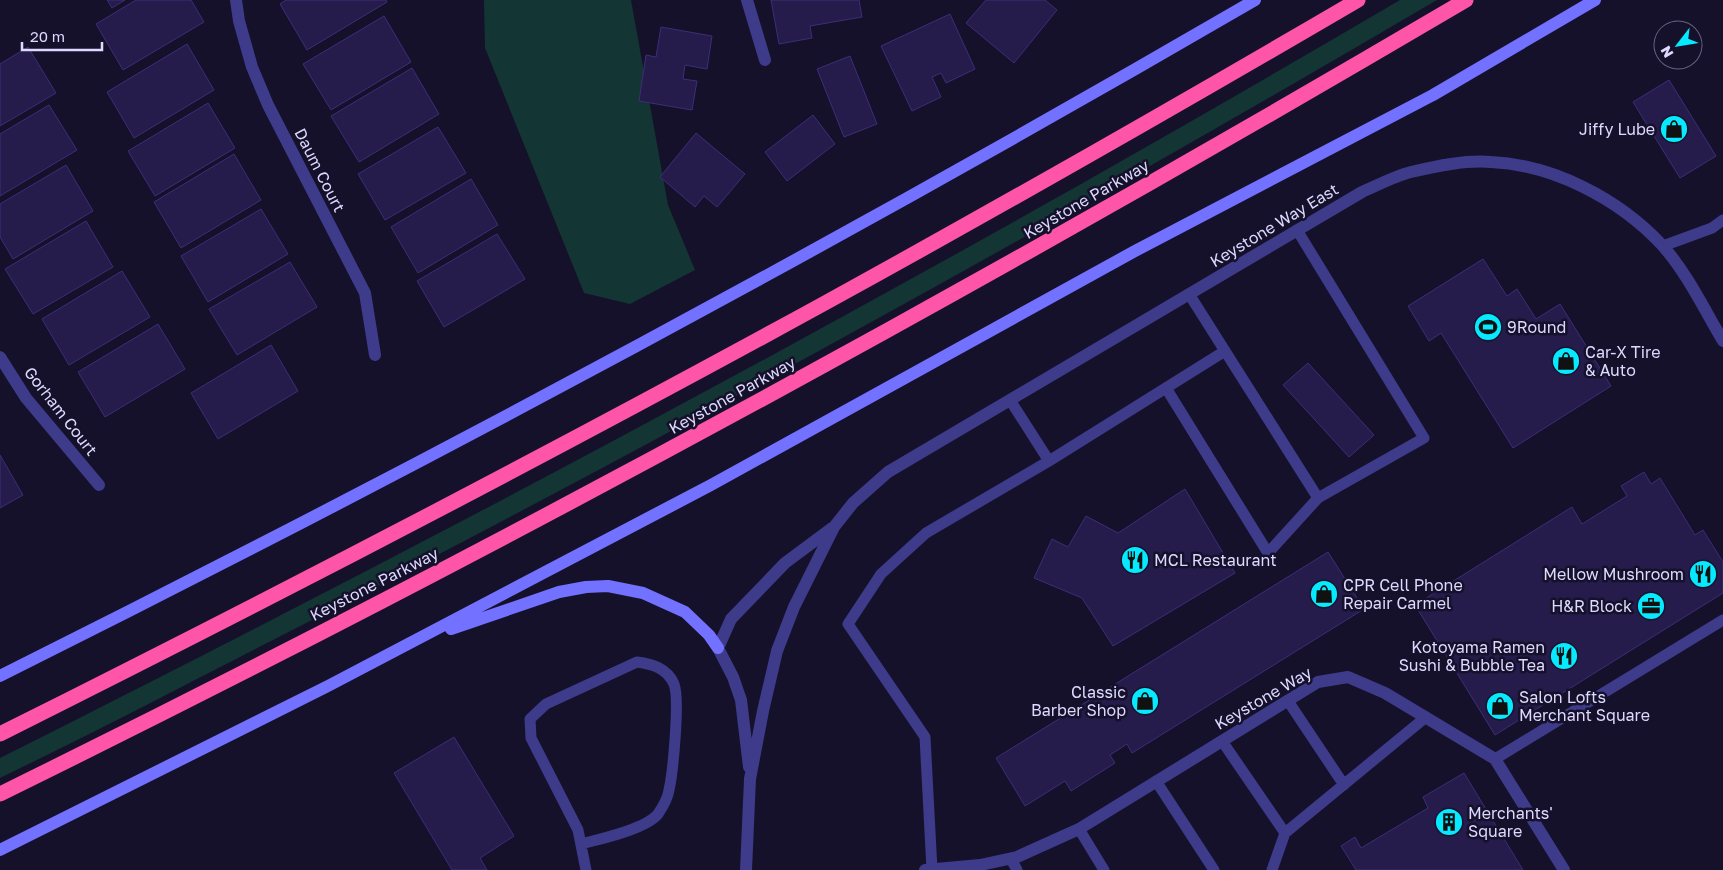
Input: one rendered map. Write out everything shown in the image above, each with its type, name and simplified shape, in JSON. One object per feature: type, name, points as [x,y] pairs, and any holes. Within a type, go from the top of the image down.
[{"type":"highway","points":[[0,734],[346,558],[655,395],[996,208],[1358,0]]},
{"type":"highway","name":"Keystone Parkway","points":[[0,794],[269,659],[699,433],[1042,244],[1466,0]]},
{"type":"main road","points":[[0,676],[236,557],[606,362],[838,237],[1125,76],[1255,0]]},
{"type":"main road","points":[[0,850],[224,739],[413,642],[796,439],[1135,251],[1432,95],[1595,0]]},
{"type":"main road","points":[[413,642],[559,592],[586,587],[608,586],[643,593],[685,612],[709,635],[718,648]]},
{"type":"street","name":"Daum Court","points":[[236,0],[239,21],[252,67],[268,105],[365,293],[375,355]]},
{"type":"street","points":[[747,0],[765,60]]},
{"type":"street","name":"Keystone Way East","points":[[746,870],[750,779],[777,650],[794,607],[834,527],[853,503],[888,472],[1362,192],[1409,172],[1456,163],[1491,162],[1538,169],[1580,186],[1611,203],[1637,221],[1663,246],[1682,272],[1723,341]]},
{"type":"street","name":"Gorham Court","points":[[0,357],[26,398],[99,485]]},
{"type":"street","name":"Keystone Way East","points":[[750,779],[741,700],[733,677],[718,648],[731,619],[786,563],[834,527]]},
{"type":"street","name":"Keystone Way","points":[[929,870],[980,864],[1014,864],[1079,829],[1318,682],[1348,677],[1384,693],[1495,758],[1564,870]]},
{"type":"lane","points":[[1663,246],[1712,228],[1723,220]]},
{"type":"lane","points":[[1166,388],[1268,553],[1318,498],[1424,438],[1297,230]]},
{"type":"lane","points":[[1189,294],[1318,498]]},
{"type":"lane","points":[[929,870],[926,738],[848,624],[880,574],[926,533],[1049,461],[1225,351]]},
{"type":"lane","points":[[1010,400],[1049,461]]},
{"type":"lane","points":[[1495,758],[1723,620]]},
{"type":"lane","points":[[581,844],[633,830],[657,815],[669,791],[677,716],[674,685],[665,672],[653,664],[637,662],[546,704],[530,719],[531,738],[578,830],[586,870]]},
{"type":"lane","points":[[1288,701],[1344,785]]},
{"type":"lane","points":[[1272,870],[1285,833],[1426,717]]},
{"type":"lane","points":[[1222,741],[1285,833]]},
{"type":"lane","points":[[1156,781],[1214,870]]},
{"type":"lane","points":[[1079,829],[1104,870]]},
{"type":"green space","points":[[484,0],[631,0],[668,205],[695,270],[630,304],[584,293],[485,48]]},
{"type":"green space","points":[[1400,0],[1437,0],[1149,167],[713,409],[419,565],[0,778],[0,758],[355,577],[707,391],[1055,198]]},
{"type":"building","points":[[107,0],[125,0],[112,8]]},
{"type":"building","points":[[136,0],[191,0],[204,22],[123,70],[96,24]]},
{"type":"building","points":[[286,0],[386,0],[387,2],[307,50],[280,4]]},
{"type":"building","points":[[771,0],[859,0],[862,17],[810,26],[812,38],[779,44]]},
{"type":"building","points":[[986,0],[1045,0],[1057,10],[1014,63],[966,23]]},
{"type":"building","points":[[950,14],[975,69],[946,83],[941,73],[932,77],[941,97],[912,111],[881,46]]},
{"type":"building","points":[[384,16],[411,62],[331,110],[303,64]]},
{"type":"building","points":[[661,27],[712,36],[707,69],[685,65],[683,79],[697,81],[692,110],[639,101],[646,55],[656,57]]},
{"type":"building","points":[[187,44],[214,90],[134,138],[107,92]]},
{"type":"building","points":[[28,47],[56,93],[0,126],[0,64]]},
{"type":"building","points":[[850,56],[877,124],[844,137],[817,69]]},
{"type":"building","points":[[412,68],[439,114],[359,162],[331,116]]},
{"type":"building","name":"Jiffy Lube","points":[[1669,80],[1716,156],[1680,178],[1633,102]]},
{"type":"building","points":[[208,103],[235,148],[155,196],[128,151]]},
{"type":"building","points":[[49,105],[77,150],[0,196],[0,134]]},
{"type":"building","points":[[813,115],[835,144],[787,181],[765,152]]},
{"type":"building","points":[[438,127],[466,173],[385,220],[358,174]]},
{"type":"building","points":[[696,133],[745,174],[717,207],[704,196],[695,207],[660,177]]},
{"type":"building","points":[[234,154],[261,200],[181,248],[154,202]]},
{"type":"building","points":[[66,165],[93,211],[13,259],[0,237],[0,204]]},
{"type":"building","points":[[471,179],[498,225],[418,273],[391,227]]},
{"type":"building","points":[[261,209],[288,254],[208,302],[181,256]]},
{"type":"building","points":[[86,221],[113,267],[33,314],[5,269]]},
{"type":"building","points":[[497,234],[525,279],[444,327],[417,281]]},
{"type":"building","points":[[1483,259],[1507,296],[1517,289],[1536,319],[1560,304],[1611,386],[1513,448],[1441,333],[1429,341],[1408,306]]},
{"type":"building","points":[[290,262],[317,307],[237,355],[209,309]]},
{"type":"building","points":[[122,271],[150,317],[69,365],[42,319]]},
{"type":"building","points":[[158,324],[185,369],[105,417],[78,372]]},
{"type":"building","points":[[271,345],[298,391],[218,439],[191,393]]},
{"type":"building","points":[[1308,363],[1374,435],[1349,457],[1283,385]]},
{"type":"building","points":[[0,455],[23,495],[0,508]]},
{"type":"building","points":[[1644,472],[1651,484],[1660,478],[1695,535],[1703,530],[1723,562],[1723,593],[1495,735],[1415,605],[1572,507],[1582,524],[1627,496],[1621,486]]},
{"type":"building","name":"MCL Restaurant","points":[[1185,489],[1235,573],[1113,646],[1082,598],[1034,578],[1052,539],[1068,547],[1086,516],[1118,533]]},
{"type":"building","points":[[1328,552],[1364,609],[1132,753],[1127,744],[1110,755],[1115,763],[1071,791],[1065,781],[1025,806],[996,758]]},
{"type":"building","points":[[454,737],[514,836],[480,858],[487,870],[452,870],[394,773]]},
{"type":"building","name":"Merchants' Square","points":[[1464,773],[1523,870],[1356,870],[1341,846],[1355,837],[1361,848],[1428,808],[1423,797]]},
{"type":"place","name":"Jiffy Lube","points":[[1674,129]]},
{"type":"place","name":"9Round","points":[[1488,327]]},
{"type":"place","name":"Car-X Tire & Auto","points":[[1566,361]]},
{"type":"place","name":"MCL Restaurant","points":[[1135,560]]},
{"type":"place","name":"Mellow Mushroom","points":[[1703,574]]},
{"type":"place","name":"CPR Cell Phone Repair Carmel","points":[[1324,594]]},
{"type":"place","name":"H&R Block","points":[[1651,606]]},
{"type":"place","name":"Kotoyama Ramen Sushi & Bubble Tea","points":[[1564,656]]},
{"type":"place","name":"Classic Barber Shop","points":[[1145,701]]},
{"type":"place","name":"Salon Lofts Merchant Square","points":[[1500,706]]},
{"type":"place","name":"Merchants' Square","points":[[1449,822]]}]
